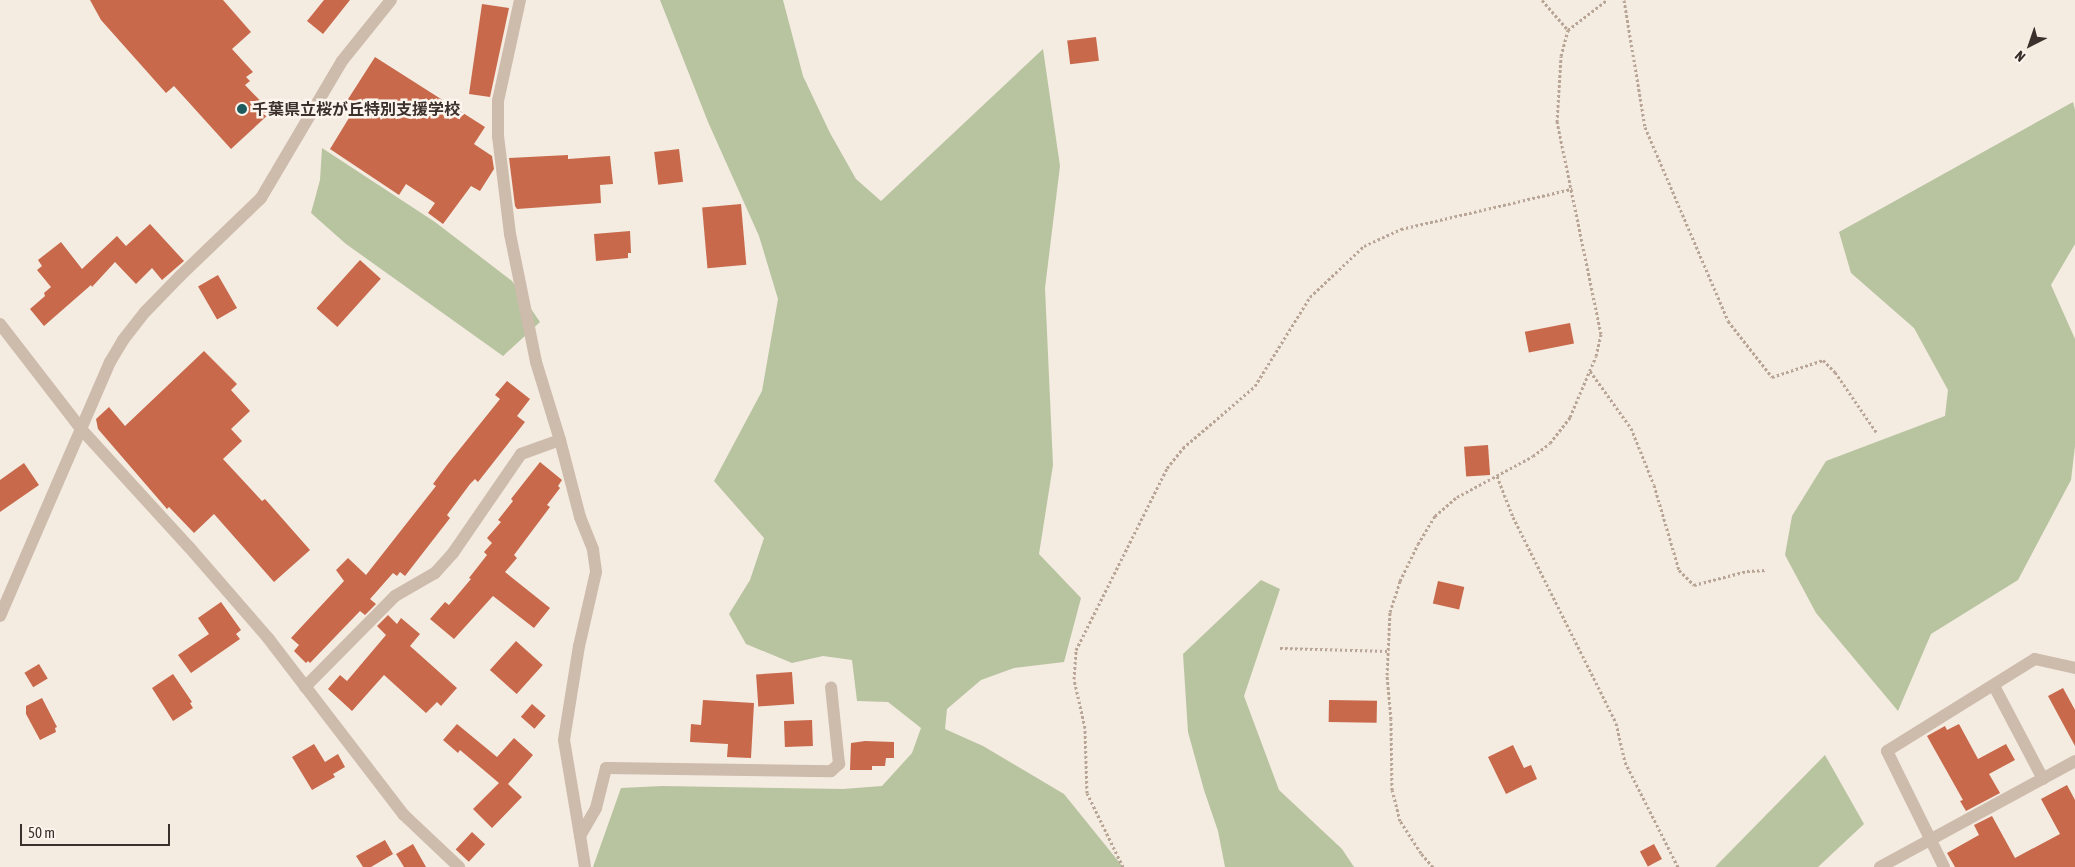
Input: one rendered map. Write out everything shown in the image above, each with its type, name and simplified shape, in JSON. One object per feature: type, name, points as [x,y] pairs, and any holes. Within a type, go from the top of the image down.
[{"type":"street","points":[[0,616],[110,362],[123,340],[146,311],[180,276],[261,198],[342,61],[392,0]]},
{"type":"street","points":[[520,0],[498,101],[498,136],[510,234],[536,362],[560,440],[580,517],[593,550],[596,572],[579,646],[564,740],[585,867]]},
{"type":"street","points":[[0,324],[82,430],[195,554],[268,638],[404,814],[459,867]]},
{"type":"street","points":[[305,687],[395,596],[434,574],[453,553],[521,454],[560,440]]},
{"type":"street","points":[[1944,867],[1887,751],[2035,659],[2075,668]]},
{"type":"street","points":[[1994,686],[2043,779]]},
{"type":"street","points":[[580,836],[596,808],[606,768],[831,771],[839,764],[831,687]]},
{"type":"street","points":[[1880,867],[2075,761]]},
{"type":"path","points":[[1542,0],[1568,30]]},
{"type":"path","points":[[1433,867],[1421,853],[1400,821],[1392,790],[1388,651],[1390,612],[1400,581],[1418,544],[1435,516],[1457,497],[1533,456],[1550,443],[1570,417],[1596,356],[1601,334],[1557,122],[1562,56],[1568,30],[1607,0]]},
{"type":"path","points":[[1624,0],[1645,127],[1728,321],[1772,377],[1823,360],[1835,372],[1877,433]]},
{"type":"path","points":[[1123,867],[1087,793],[1085,728],[1074,679],[1076,650],[1167,468],[1183,448],[1254,386],[1310,297],[1364,246],[1401,229],[1572,190]]},
{"type":"path","points":[[1590,370],[1631,428],[1654,485],[1679,570],[1694,585],[1747,571],[1767,570]]},
{"type":"path","points":[[1497,476],[1513,517],[1616,722],[1625,762],[1678,867]]},
{"type":"path","points":[[1280,648],[1388,651]]},
{"type":"green space","points":[[660,0],[783,0],[803,76],[830,133],[856,179],[881,201],[1043,49],[1060,166],[1045,288],[1053,465],[1039,554],[1081,598],[1064,662],[1014,668],[981,680],[947,709],[945,729],[983,746],[1064,794],[1123,867],[593,867],[621,788],[662,786],[843,789],[882,786],[912,753],[921,728],[888,702],[857,701],[852,660],[823,656],[792,663],[746,644],[729,614],[750,580],[764,538],[714,481],[762,391],[778,299],[759,236],[708,122]]},
{"type":"green space","points":[[2073,102],[2075,110],[2075,244],[2051,285],[2075,339],[2075,446],[2071,480],[2018,580],[1931,634],[1898,711],[1816,613],[1785,555],[1792,516],[1826,461],[1945,416],[1948,390],[1914,328],[1851,273],[1839,232]]},
{"type":"green space","points":[[322,148],[435,222],[512,281],[540,322],[503,356],[346,244],[311,213],[320,180]]},
{"type":"green space","points":[[1261,580],[1280,589],[1244,696],[1279,790],[1342,849],[1354,867],[1225,867],[1218,831],[1204,790],[1188,732],[1183,654]]},
{"type":"green space","points":[[1825,755],[1864,824],[1818,867],[1715,867]]},
{"type":"building","points":[[90,0],[223,0],[251,32],[232,49],[253,72],[246,77],[250,81],[245,85],[271,112],[231,149],[174,86],[166,93],[101,20]]},
{"type":"building","points":[[324,0],[350,0],[323,34],[307,21]]},
{"type":"building","points":[[482,4],[509,8],[490,97],[469,94]]},
{"type":"building","points":[[1096,37],[1099,61],[1070,64],[1067,41]]},
{"type":"building","points":[[375,57],[485,127],[474,144],[492,156],[494,169],[480,191],[471,186],[443,224],[428,213],[435,203],[406,184],[399,195],[330,149],[352,113],[343,107]]},
{"type":"building","points":[[679,149],[683,182],[658,185],[654,152]]},
{"type":"building","points":[[568,155],[568,159],[610,156],[613,184],[600,185],[601,203],[517,209],[515,206],[509,158]]},
{"type":"building","points":[[741,204],[746,265],[707,268],[702,207]]},
{"type":"building","points":[[150,224],[184,261],[162,280],[152,268],[136,284],[115,262],[92,287],[91,285],[44,326],[30,309],[45,296],[44,293],[51,287],[37,270],[42,266],[38,260],[61,242],[82,269],[117,236],[126,246]]},
{"type":"building","points":[[630,231],[631,253],[628,253],[628,258],[596,261],[594,234]]},
{"type":"building","points":[[360,260],[381,279],[337,327],[317,308]]},
{"type":"building","points":[[218,275],[237,308],[217,319],[198,286]]},
{"type":"building","points":[[1570,323],[1574,344],[1529,352],[1525,332]]},
{"type":"building","points":[[204,351],[237,384],[231,390],[250,411],[231,429],[242,441],[223,459],[262,501],[265,499],[310,550],[274,582],[214,514],[194,533],[169,507],[167,509],[98,429],[96,419],[109,407],[125,426]]},
{"type":"building","points":[[507,381],[530,399],[517,416],[525,422],[478,482],[475,479],[470,484],[447,515],[450,518],[405,576],[400,572],[397,576],[393,573],[370,599],[376,604],[365,615],[360,611],[310,663],[308,661],[306,663],[294,651],[299,645],[291,638],[344,581],[336,570],[348,558],[366,575],[436,486],[433,484],[447,465],[500,399],[495,395]]},
{"type":"building","points":[[1488,445],[1490,475],[1466,477],[1464,447]]},
{"type":"building","points":[[540,462],[562,480],[558,486],[560,488],[547,505],[550,507],[514,555],[517,558],[505,572],[550,608],[534,628],[493,596],[454,639],[430,619],[445,602],[449,605],[471,579],[469,578],[487,555],[484,552],[492,543],[487,538],[501,522],[498,520],[513,501],[511,499]]},
{"type":"building","points":[[24,463],[39,485],[0,512],[0,480]]},
{"type":"building","points":[[1438,581],[1464,587],[1459,609],[1433,603]]},
{"type":"building","points":[[221,602],[241,630],[236,634],[240,639],[191,673],[178,655],[209,634],[198,618]]},
{"type":"building","points":[[388,615],[397,624],[401,618],[420,634],[410,646],[457,688],[441,706],[437,702],[426,713],[384,675],[352,711],[328,689],[340,675],[347,681],[386,635],[377,626]]},
{"type":"building","points":[[516,641],[543,665],[517,694],[490,670]]},
{"type":"building","points":[[39,664],[48,679],[33,687],[24,673]]},
{"type":"building","points":[[792,672],[794,704],[758,706],[756,675]]},
{"type":"building","points":[[173,674],[192,702],[190,703],[193,708],[173,721],[152,688]]},
{"type":"building","points":[[2063,688],[2075,710],[2075,746],[2048,696]]},
{"type":"building","points":[[42,698],[57,727],[55,728],[56,732],[40,740],[26,714],[26,706]]},
{"type":"building","points":[[703,700],[754,703],[751,758],[727,757],[728,744],[690,742],[691,724],[701,725]]},
{"type":"building","points":[[1329,700],[1377,701],[1377,723],[1329,722]]},
{"type":"building","points":[[532,704],[546,716],[534,729],[521,717]]},
{"type":"building","points":[[812,720],[813,746],[785,747],[784,721]]},
{"type":"building","points":[[457,724],[497,757],[514,738],[533,755],[508,784],[522,797],[492,828],[473,809],[499,783],[460,750],[458,753],[443,740]]},
{"type":"building","points":[[1959,724],[1978,759],[2006,744],[2015,760],[1989,774],[2000,793],[1966,811],[1960,801],[1963,800],[1927,736],[1945,726],[1947,730]]},
{"type":"building","points":[[865,741],[894,742],[894,758],[886,758],[885,766],[872,766],[872,770],[850,770],[851,743]]},
{"type":"building","points":[[314,744],[325,762],[338,754],[345,767],[333,774],[335,777],[312,790],[292,757]]},
{"type":"building","points":[[1513,745],[1524,768],[1531,765],[1537,779],[1506,794],[1488,757]]},
{"type":"building","points":[[2067,785],[2075,800],[2075,867],[1955,867],[1947,853],[1979,835],[1974,825],[1992,816],[2015,858],[2060,834],[2041,799]]},
{"type":"building","points":[[472,832],[485,844],[469,862],[456,850]]},
{"type":"building","points":[[385,840],[393,854],[371,867],[363,867],[356,856]]},
{"type":"building","points":[[413,844],[426,867],[404,867],[396,854]]},
{"type":"building","points":[[1654,844],[1662,859],[1648,867],[1640,852]]},
{"type":"place","name":"千葉県立桜が丘特別支援学校","points":[[242,109]]}]
